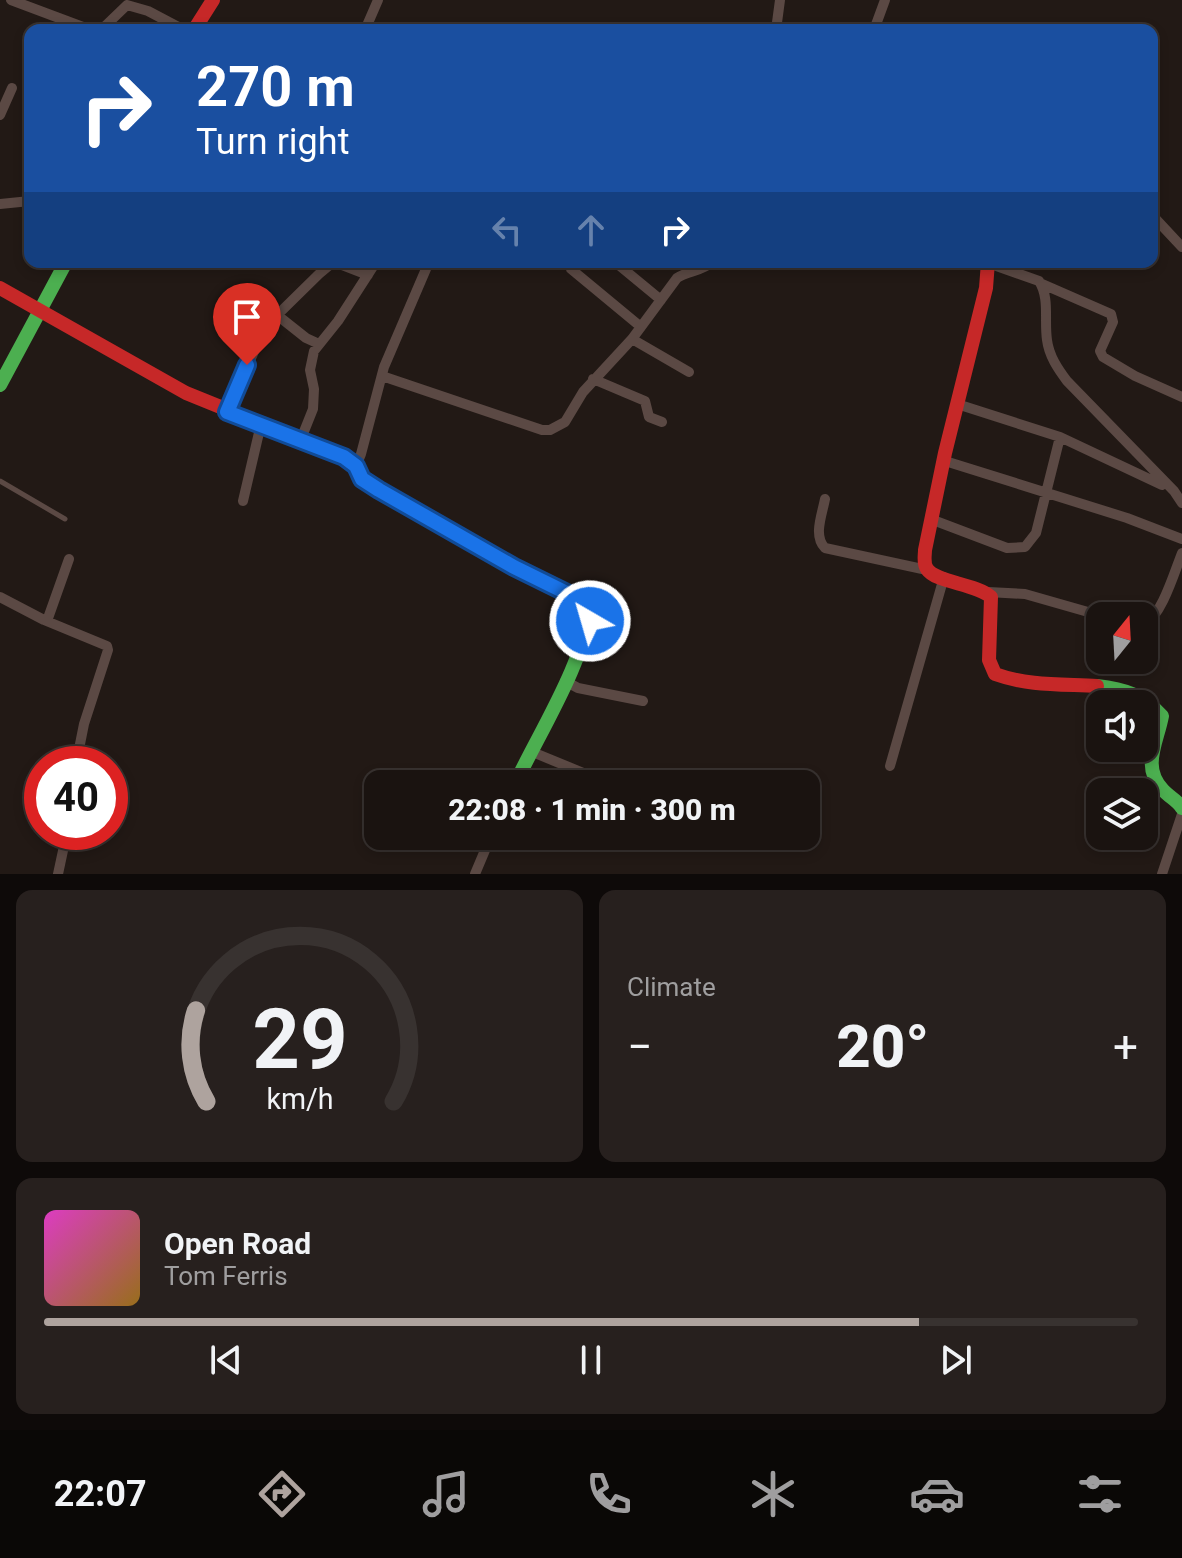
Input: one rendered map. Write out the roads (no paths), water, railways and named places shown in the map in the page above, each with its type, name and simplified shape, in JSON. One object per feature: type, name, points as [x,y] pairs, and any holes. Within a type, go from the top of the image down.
[{"type":"main road","points":[[198,24],[213,0]]},
{"type":"main road","points":[[0,385],[63,268]]},
{"type":"main road","points":[[988,268],[986,288],[925,550],[927,570],[988,592],[992,607],[989,660],[995,674],[1012,682],[1096,686],[1153,704],[1162,716],[1149,757],[1150,769],[1182,811]]},
{"type":"main road","points":[[0,288],[41,307],[184,393],[344,457],[356,466],[362,479],[379,490],[514,567],[590,605],[590,621],[581,648],[521,770]]},
{"type":"street","points":[[11,0],[75,24]]},
{"type":"street","points":[[368,24],[378,0]]},
{"type":"street","points":[[777,24],[780,0]]},
{"type":"street","points":[[876,24],[885,0]]},
{"type":"street","points":[[107,24],[127,5],[148,11],[173,24]]},
{"type":"street","points":[[0,115],[12,88]]},
{"type":"street","points":[[0,204],[24,202]]},
{"type":"street","points":[[1158,221],[1182,247]]},
{"type":"street","points":[[227,412],[265,327],[327,268]]},
{"type":"street","points":[[353,268],[368,275]]},
{"type":"street","points":[[301,439],[313,409],[314,389],[310,370],[319,344],[372,268]]},
{"type":"street","points":[[622,268],[661,300]]},
{"type":"street","points":[[382,376],[542,430],[550,430],[565,422],[593,379],[632,339],[677,278],[703,268]]},
{"type":"street","points":[[1006,268],[1111,314],[1113,322],[1100,351],[1103,357],[1135,376],[1182,397]]},
{"type":"street","points":[[356,466],[382,376],[426,269]]},
{"type":"street","points":[[571,269],[641,327]]},
{"type":"street","points":[[1040,283],[1045,292],[1047,341],[1057,367],[1182,503]]},
{"type":"street","points":[[277,315],[306,338],[319,344]]},
{"type":"street","points":[[632,339],[689,372]]},
{"type":"street","points":[[593,379],[645,401],[649,417],[662,422]]},
{"type":"street","points":[[957,404],[1060,437],[1174,491]]},
{"type":"street","points":[[243,501],[261,424]]},
{"type":"street","points":[[933,520],[1007,548],[1025,547],[1036,533],[1060,437]]},
{"type":"street","points":[[945,461],[1182,539]]},
{"type":"street","points":[[825,499],[818,535],[825,548],[927,570]]},
{"type":"street","points":[[1158,608],[1182,553]]},
{"type":"street","points":[[47,621],[69,559]]},
{"type":"street","points":[[890,766],[944,577]]},
{"type":"street","points":[[988,592],[1025,594],[1086,611]]},
{"type":"street","points":[[0,597],[107,646],[80,746]]},
{"type":"street","points":[[565,681],[578,688],[643,701]]},
{"type":"street","points":[[530,751],[576,770]]},
{"type":"street","points":[[1162,874],[1182,811]]},
{"type":"street","points":[[58,874],[63,850]]},
{"type":"street","points":[[475,874],[485,850]]},
{"type":"lane","points":[[0,481],[65,519]]}]
